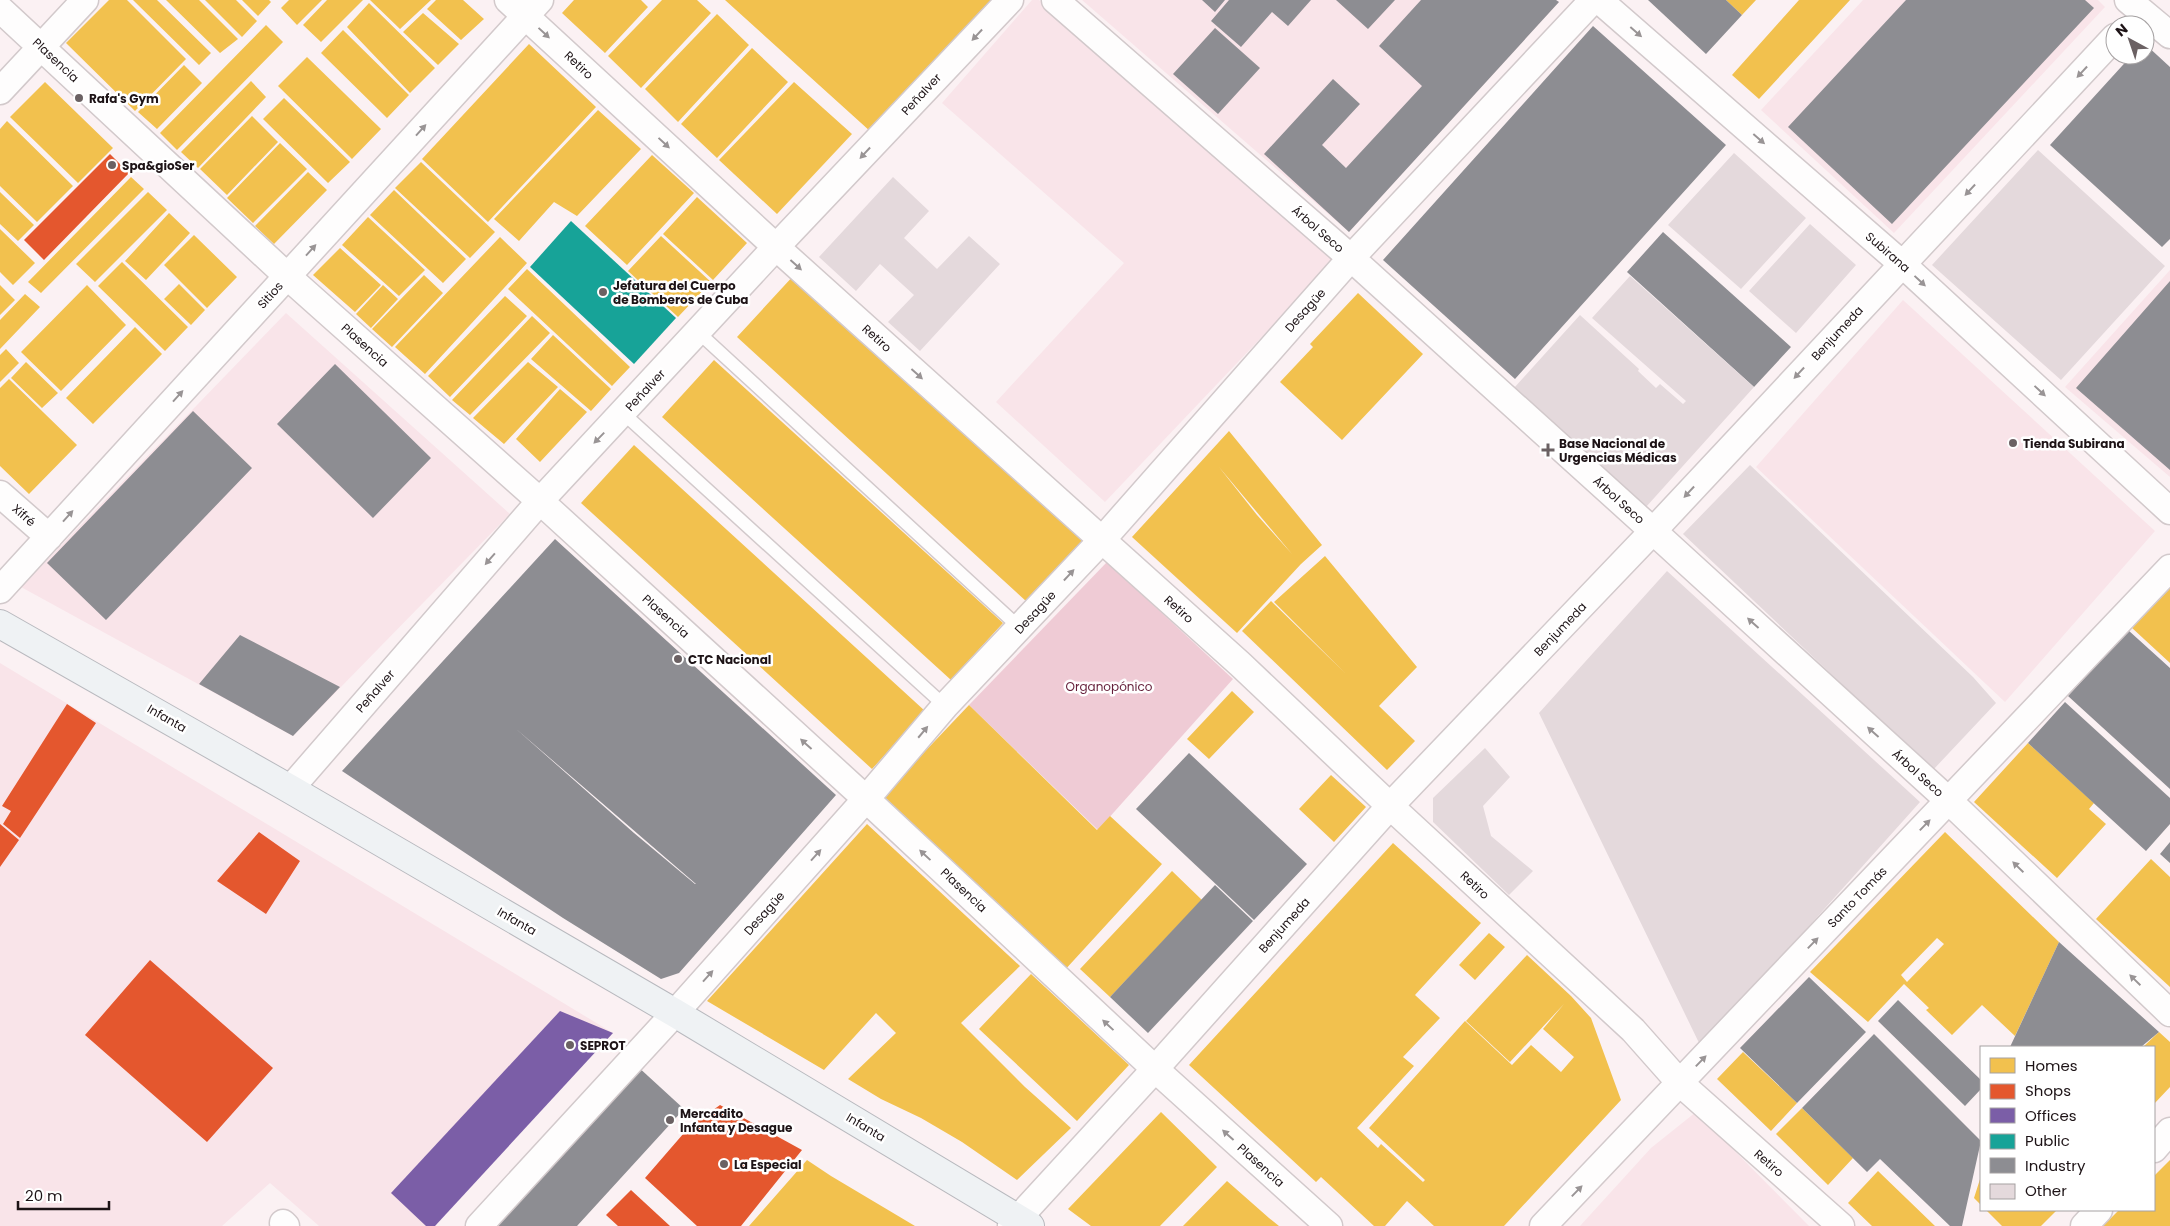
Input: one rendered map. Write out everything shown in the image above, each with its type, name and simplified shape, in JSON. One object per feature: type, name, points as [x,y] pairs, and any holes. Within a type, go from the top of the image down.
[{"type":"main road","name":"Infanta","points":[[0,624],[675,1012],[1019,1224]]},
{"type":"street","points":[[0,90],[85,0]]},
{"type":"street","name":"Peñalver","points":[[290,789],[540,501],[776,247],[1010,0]]},
{"type":"street","name":"Árbol Seco","points":[[1055,0],[1352,258],[1653,531],[1948,800],[2170,1013]]},
{"type":"street","name":"Desagüe","points":[[479,1226],[675,1012],[866,799],[945,706],[1102,540],[1352,258],[1593,0]]},
{"type":"street","name":"Subirana","points":[[1599,0],[1901,263],[2170,511]]},
{"type":"street","name":"Retiro","points":[[524,5],[776,247],[1240,664],[1390,806],[1633,1030],[1680,1083],[1841,1226]]},
{"type":"street","name":"Sitios","points":[[0,590],[287,276],[524,5]]},
{"type":"street","name":"Plasencia","points":[[0,9],[287,276],[540,501],[866,799],[1155,1069],[1329,1226]]},
{"type":"street","points":[[2136,9],[2170,35]]},
{"type":"street","name":"Benjumeda","points":[[1019,1224],[1390,806],[1653,531],[1901,263],[2105,48]]},
{"type":"street","name":"Xifré","points":[[0,494],[49,537]]},
{"type":"street","name":"Santo Tomás","points":[[1543,1226],[2170,568]]},
{"type":"street","points":[[2155,1148],[2170,1131]]},
{"type":"street","points":[[2084,1226],[2098,1211]]},
{"type":"lane","points":[[698,332],[1020,628]]},
{"type":"lane","points":[[623,413],[945,706]]},
{"type":"shaded area","points":[[1032,0],[1039,0],[1335,260],[1105,502],[996,402],[1124,263],[942,103]]},
{"type":"shaded area","points":[[1082,0],[1556,0],[1559,2],[1349,232]]},
{"type":"shaded area","points":[[1863,0],[2098,0],[2105,7],[1894,233],[1761,110]]},
{"type":"shaded area","points":[[2170,270],[2170,477],[2065,387]]},
{"type":"shaded area","points":[[1903,300],[2155,531],[2005,702],[1756,467]]},
{"type":"shaded area","points":[[286,313],[510,514],[293,736],[21,587]]},
{"type":"shaded area","points":[[0,663],[613,1033],[430,1226],[319,1226],[270,1183],[222,1226],[0,1226]]},
{"type":"shaded area","points":[[1696,1112],[1809,1226],[1580,1226],[1651,1148]]},
{"type":"green space","name":"Organopónico","points":[[1107,562],[1233,679],[1098,830],[969,705]]},
{"type":"building: Homes","points":[[109,0],[127,0],[186,59],[135,111],[66,43]]},
{"type":"building: Homes","points":[[133,0],[157,0],[211,53],[199,65]]},
{"type":"building: Homes","points":[[166,0],[199,0],[238,39],[220,53]]},
{"type":"building: Homes","points":[[205,0],[236,0],[257,21],[242,37]]},
{"type":"building: Homes","points":[[242,0],[269,0],[271,2],[258,16]]},
{"type":"building: Homes","points":[[289,0],[322,0],[297,25],[281,8]]},
{"type":"building: Homes","points":[[327,0],[363,0],[321,42],[303,25]]},
{"type":"building: Homes","points":[[370,0],[431,0],[400,29]]},
{"type":"building: Homes","points":[[436,0],[463,0],[484,19],[461,40],[427,9]]},
{"type":"building: Homes","points":[[574,0],[641,0],[648,7],[605,53],[562,13]]},
{"type":"building: Homes","points":[[662,0],[697,0],[711,13],[641,88],[608,56]]},
{"type":"building: Homes","points":[[725,0],[1000,0],[871,132]]},
{"type":"building: Homes","points":[[1726,0],[1756,0],[1742,15]]},
{"type":"building: Homes","points":[[1799,0],[1850,0],[1759,99],[1732,75]]},
{"type":"building: Homes","points":[[369,3],[435,68],[410,93],[347,27]]},
{"type":"building: Homes","points":[[423,13],[459,44],[438,65],[403,32]]},
{"type":"building: Homes","points":[[717,14],[749,45],[678,122],[645,89]]},
{"type":"building: Homes","points":[[266,25],[283,42],[177,150],[160,133]]},
{"type":"building: Homes","points":[[343,30],[409,95],[387,118],[321,53]]},
{"type":"building: Homes","points":[[529,44],[596,107],[488,222],[422,159]]},
{"type":"building: Homes","points":[[752,48],[788,82],[717,158],[681,124]]},
{"type":"building: Homes","points":[[307,57],[381,129],[352,159],[278,86]]},
{"type":"building: Homes","points":[[184,65],[202,83],[157,129],[138,112]]},
{"type":"building: Homes","points":[[251,81],[266,97],[198,168],[181,152]]},
{"type":"building: Homes","points":[[45,82],[113,148],[78,183],[10,117]]},
{"type":"building: Homes","points":[[794,82],[852,134],[777,214],[719,160]]},
{"type":"building: Homes","points":[[284,98],[350,162],[328,183],[263,119]]},
{"type":"building: Homes","points":[[598,110],[641,149],[577,216],[554,202],[519,241],[494,219]]},
{"type":"building: Homes","points":[[252,116],[278,142],[227,195],[200,169]]},
{"type":"building: Homes","points":[[7,121],[73,186],[37,222],[0,186],[0,129]]},
{"type":"building: Homes","points":[[280,143],[307,169],[253,223],[227,198]]},
{"type":"building: Homes","points":[[652,155],[694,193],[627,265],[585,226]]},
{"type":"building: Homes","points":[[421,162],[495,232],[470,258],[395,188]]},
{"type":"building: Homes","points":[[308,172],[327,190],[274,244],[255,226]]},
{"type":"building: Homes","points":[[131,177],[144,189],[41,293],[28,282]]},
{"type":"building: Homes","points":[[394,190],[466,259],[443,283],[370,215]]},
{"type":"building: Homes","points":[[0,192],[34,225],[18,241],[0,224]]},
{"type":"building: Homes","points":[[148,192],[167,210],[95,282],[76,264]]},
{"type":"building: Homes","points":[[697,197],[747,243],[713,280],[663,234]]},
{"type":"building: Homes","points":[[169,213],[190,233],[146,280],[125,261]]},
{"type":"building: Homes","points":[[368,217],[425,270],[399,296],[342,245]]},
{"type":"building: Homes","points":[[0,229],[35,263],[13,285],[0,272]]},
{"type":"building: Homes","points":[[194,235],[237,277],[207,308],[164,265]]},
{"type":"building: Homes","points":[[661,236],[711,282],[678,317],[628,271]]},
{"type":"building: Homes","points":[[500,237],[527,263],[425,374],[395,347]]},
{"type":"building: Homes","points":[[340,248],[381,285],[355,312],[313,275]]},
{"type":"building: Homes","points":[[122,262],[188,327],[165,351],[98,286]]},
{"type":"building: Homes","points":[[527,269],[630,367],[612,386],[508,289]]},
{"type":"building: Homes","points":[[795,274],[1085,539],[1027,602],[737,337]]},
{"type":"building: Homes","points":[[424,275],[443,293],[392,347],[372,329]]},
{"type":"building: Homes","points":[[179,284],[205,310],[191,325],[164,299]]},
{"type":"building: Homes","points":[[0,285],[15,300],[0,315]]},
{"type":"building: Homes","points":[[87,285],[126,325],[61,391],[21,352]]},
{"type":"building: Homes","points":[[383,285],[398,299],[371,328],[356,314]]},
{"type":"building: Homes","points":[[1358,293],[1423,354],[1342,440],[1280,382],[1313,347],[1310,344]]},
{"type":"building: Homes","points":[[25,294],[40,307],[0,349],[0,320]]},
{"type":"building: Homes","points":[[505,296],[527,316],[450,397],[428,376]]},
{"type":"building: Homes","points":[[532,316],[550,333],[470,415],[452,400]]},
{"type":"building: Homes","points":[[135,327],[162,354],[93,424],[66,398]]},
{"type":"building: Homes","points":[[553,335],[611,389],[591,411],[531,359]]},
{"type":"building: Homes","points":[[6,349],[19,363],[0,382],[0,355]]},
{"type":"building: Homes","points":[[714,360],[1003,623],[951,680],[662,417]]},
{"type":"building: Homes","points":[[26,362],[58,393],[42,408],[11,378]]},
{"type":"building: Homes","points":[[528,362],[558,387],[504,444],[473,418]]},
{"type":"building: Homes","points":[[9,379],[77,445],[29,494],[0,466],[0,388]]},
{"type":"building: Homes","points":[[560,389],[587,412],[540,462],[516,439]]},
{"type":"building: Homes","points":[[1229,431],[1322,545],[1301,564],[1237,633],[1132,537]],"holes":[[[1219,467],[1292,554],[1257,515]]]},
{"type":"building: Homes","points":[[634,445],[925,711],[872,769],[581,503]]},
{"type":"building: Homes","points":[[1325,556],[1417,667],[1379,706],[1415,741],[1387,770],[1242,631],[1271,601],[1345,673],[1274,602]]},
{"type":"building: Homes","points":[[2170,584],[2170,663],[2131,627]]},
{"type":"building: Homes","points":[[1232,691],[1254,712],[1209,759],[1187,739]]},
{"type":"building: Homes","points":[[969,705],[1097,830],[1110,816],[1162,864],[1063,972],[877,802]]},
{"type":"building: Homes","points":[[2028,743],[2094,803],[2089,809],[2106,824],[2057,878],[1974,802]]},
{"type":"building: Homes","points":[[1331,775],[1366,807],[1334,842],[1299,809]]},
{"type":"building: Homes","points":[[867,824],[1020,966],[961,1023],[1025,1087],[1071,1128],[1017,1180],[962,1142],[921,1118],[881,1099],[848,1079],[896,1033],[876,1013],[824,1070],[707,1001]]},
{"type":"building: Homes","points":[[1945,832],[2059,942],[2015,1036],[1982,1005],[1952,1035],[1926,1010],[1929,1008],[1904,984],[1868,1022],[1810,972]],"holes":[[[1937,938],[1944,944],[1907,982],[1901,975]]]},
{"type":"building: Homes","points":[[1393,843],[1481,923],[1415,995],[1440,1018],[1403,1057],[1414,1066],[1357,1128],[1378,1148],[1381,1144],[1423,1182],[1425,1180],[1369,1128],[1465,1021],[1512,1065],[1531,1045],[1561,1072],[1574,1057],[1543,1029],[1564,1004],[1510,1062],[1466,1021],[1527,955],[1571,996],[1591,1018],[1621,1100],[1504,1226],[1434,1226],[1407,1201],[1385,1226],[1374,1226],[1321,1177],[1316,1182],[1189,1065]]},
{"type":"building: Homes","points":[[2151,859],[2170,877],[2170,987],[2096,919]]},
{"type":"building: Homes","points":[[1172,871],[1202,900],[1110,997],[1080,969]]},
{"type":"building: Homes","points":[[1489,933],[1505,947],[1475,980],[1459,965]]},
{"type":"building: Homes","points":[[1031,974],[1129,1065],[1077,1121],[979,1029]]},
{"type":"building: Homes","points":[[2159,1032],[2170,1042],[2170,1087],[2155,1103],[2155,1046],[2144,1046]]},
{"type":"building: Homes","points":[[1743,1052],[1797,1103],[1771,1131],[1717,1079]]},
{"type":"building: Homes","points":[[1802,1108],[1853,1158],[1828,1185],[1776,1134]]},
{"type":"building: Homes","points":[[1161,1112],[1217,1167],[1160,1226],[1091,1226],[1068,1209]]},
{"type":"building: Homes","points":[[807,1160],[831,1176],[915,1226],[749,1226]]},
{"type":"building: Homes","points":[[2170,1160],[2170,1226],[2103,1226],[2118,1211],[2155,1211],[2155,1175]]},
{"type":"building: Homes","points":[[1878,1171],[1935,1226],[1872,1226],[1848,1203]]},
{"type":"building: Homes","points":[[1980,1179],[1980,1204],[1974,1198]]},
{"type":"building: Homes","points":[[1227,1181],[1269,1218],[1279,1226],[1183,1226]]},
{"type":"building: Homes","points":[[1987,1211],[2056,1211],[2041,1226],[2002,1226]]},
{"type":"building: Shops","points":[[110,154],[129,173],[44,260],[24,240]]},
{"type":"building: Shops","points":[[67,704],[96,723],[20,838],[3,824],[11,811],[2,806]]},
{"type":"building: Shops","points":[[0,824],[19,840],[0,867]]},
{"type":"building: Shops","points":[[259,832],[300,861],[266,914],[217,881]]},
{"type":"building: Shops","points":[[150,960],[273,1068],[207,1142],[85,1035]]},
{"type":"building: Shops","name":"La Especial","points":[[720,1105],[802,1150],[741,1226],[697,1226],[645,1178],[703,1111],[706,1115]]},
{"type":"building: Shops","points":[[631,1190],[670,1226],[618,1226],[606,1215]]},
{"type":"building: Offices","points":[[560,1011],[613,1033],[435,1226],[426,1226],[391,1193]]},
{"type":"building: Public","name":"Jefatura del Cuerpo de Bomberos de Cuba","points":[[571,221],[676,318],[634,364],[530,267]]},
{"type":"building: Industry","points":[[1202,0],[1225,0],[1215,12]]},
{"type":"building: Industry","points":[[1229,0],[1311,0],[1288,26],[1272,12],[1241,47],[1211,21]]},
{"type":"building: Industry","points":[[1336,0],[1395,0],[1368,29]]},
{"type":"building: Industry","points":[[1421,0],[1556,0],[1559,2],[1349,232],[1264,154],[1333,79],[1360,104],[1322,145],[1346,168],[1422,86],[1379,46]]},
{"type":"building: Industry","points":[[1648,0],[1726,0],[1742,15],[1706,54]]},
{"type":"building: Industry","points":[[1906,0],[2085,0],[2094,8],[1892,224],[1788,127]]},
{"type":"building: Industry","points":[[1593,26],[1726,145],[1515,379],[1383,260]]},
{"type":"building: Industry","points":[[1215,28],[1260,68],[1218,114],[1173,74]]},
{"type":"building: Industry","points":[[2155,53],[2170,67],[2170,239],[2162,247],[2050,145],[2123,65],[2155,65]]},
{"type":"building: Industry","points":[[1663,232],[1791,347],[1754,387],[1627,272]]},
{"type":"building: Industry","points":[[2170,281],[2170,470],[2076,388]]},
{"type":"building: Industry","points":[[335,364],[431,458],[373,518],[277,424]]},
{"type":"building: Industry","points":[[193,411],[252,468],[106,620],[47,563]]},
{"type":"building: Industry","points":[[555,539],[836,795],[679,973],[661,979],[563,918],[342,771]],"holes":[[[515,728],[696,884],[634,833]]]},
{"type":"building: Industry","points":[[2128,630],[2170,668],[2170,789],[2068,696]]},
{"type":"building: Industry","points":[[240,635],[340,687],[293,736],[199,684]]},
{"type":"building: Industry","points":[[2065,702],[2170,798],[2170,824],[2146,851],[2028,743]]},
{"type":"building: Industry","points":[[1189,753],[1307,864],[1254,920],[1136,809]]},
{"type":"building: Industry","points":[[2170,842],[2170,863],[2160,854]]},
{"type":"building: Industry","points":[[1215,885],[1253,921],[1148,1033],[1110,997]]},
{"type":"building: Industry","points":[[2059,942],[2159,1032],[2142,1046],[2010,1046]]},
{"type":"building: Industry","points":[[1809,977],[1866,1032],[1797,1103],[1740,1048]]},
{"type":"building: Industry","points":[[1898,1000],[1980,1079],[1980,1090],[1965,1106],[1878,1021]]},
{"type":"building: Industry","points":[[1874,1034],[1980,1140],[1962,1226],[1950,1226],[1880,1159],[1867,1172],[1802,1108]]},
{"type":"building: Industry","points":[[636,1065],[684,1109],[577,1226],[488,1226]]},
{"type":"building: Other","points":[[2038,150],[2165,266],[2061,380],[1932,265]]},
{"type":"building: Other","points":[[1734,153],[1806,218],[1741,289],[1668,225]]},
{"type":"building: Other","points":[[893,177],[929,211],[904,238],[937,269],[969,236],[1000,264],[920,351],[888,322],[914,295],[880,264],[856,291],[819,257]]},
{"type":"building: Other","points":[[1810,224],[1856,265],[1796,333],[1749,291]]},
{"type":"building: Other","points":[[1630,276],[1754,387],[1646,507],[1514,388],[1580,315],[1639,369],[1638,371],[1656,388],[1660,384],[1683,404],[1686,401],[1592,318]]},
{"type":"building: Other","points":[[1750,465],[1973,677],[1996,703],[1933,770],[1683,534]]},
{"type":"building: Other","points":[[1667,571],[1920,802],[1701,1047],[1539,713]]},
{"type":"building: Other","points":[[1485,748],[1510,777],[1483,806],[1491,836],[1533,871],[1509,895],[1433,822],[1433,798]]},
{"type":"place","name":"Rafa's Gym","points":[[79,98]]},
{"type":"place","name":"Spa&gioSer","points":[[112,165]]},
{"type":"place","name":"Jefatura del Cuerpo de Bomberos de Cuba","points":[[603,292]]},
{"type":"place","name":"Tienda Subirana","points":[[2013,443]]},
{"type":"place","name":"Base Nacional de Urgencias Médicas","points":[[1548,450]]},
{"type":"place","name":"CTC Nacional","points":[[678,659]]},
{"type":"place","name":"SEPROT","points":[[570,1045]]},
{"type":"place","name":"Mercadito Infanta y Desague","points":[[670,1120]]},
{"type":"place","name":"La Especial","points":[[724,1164]]}]
